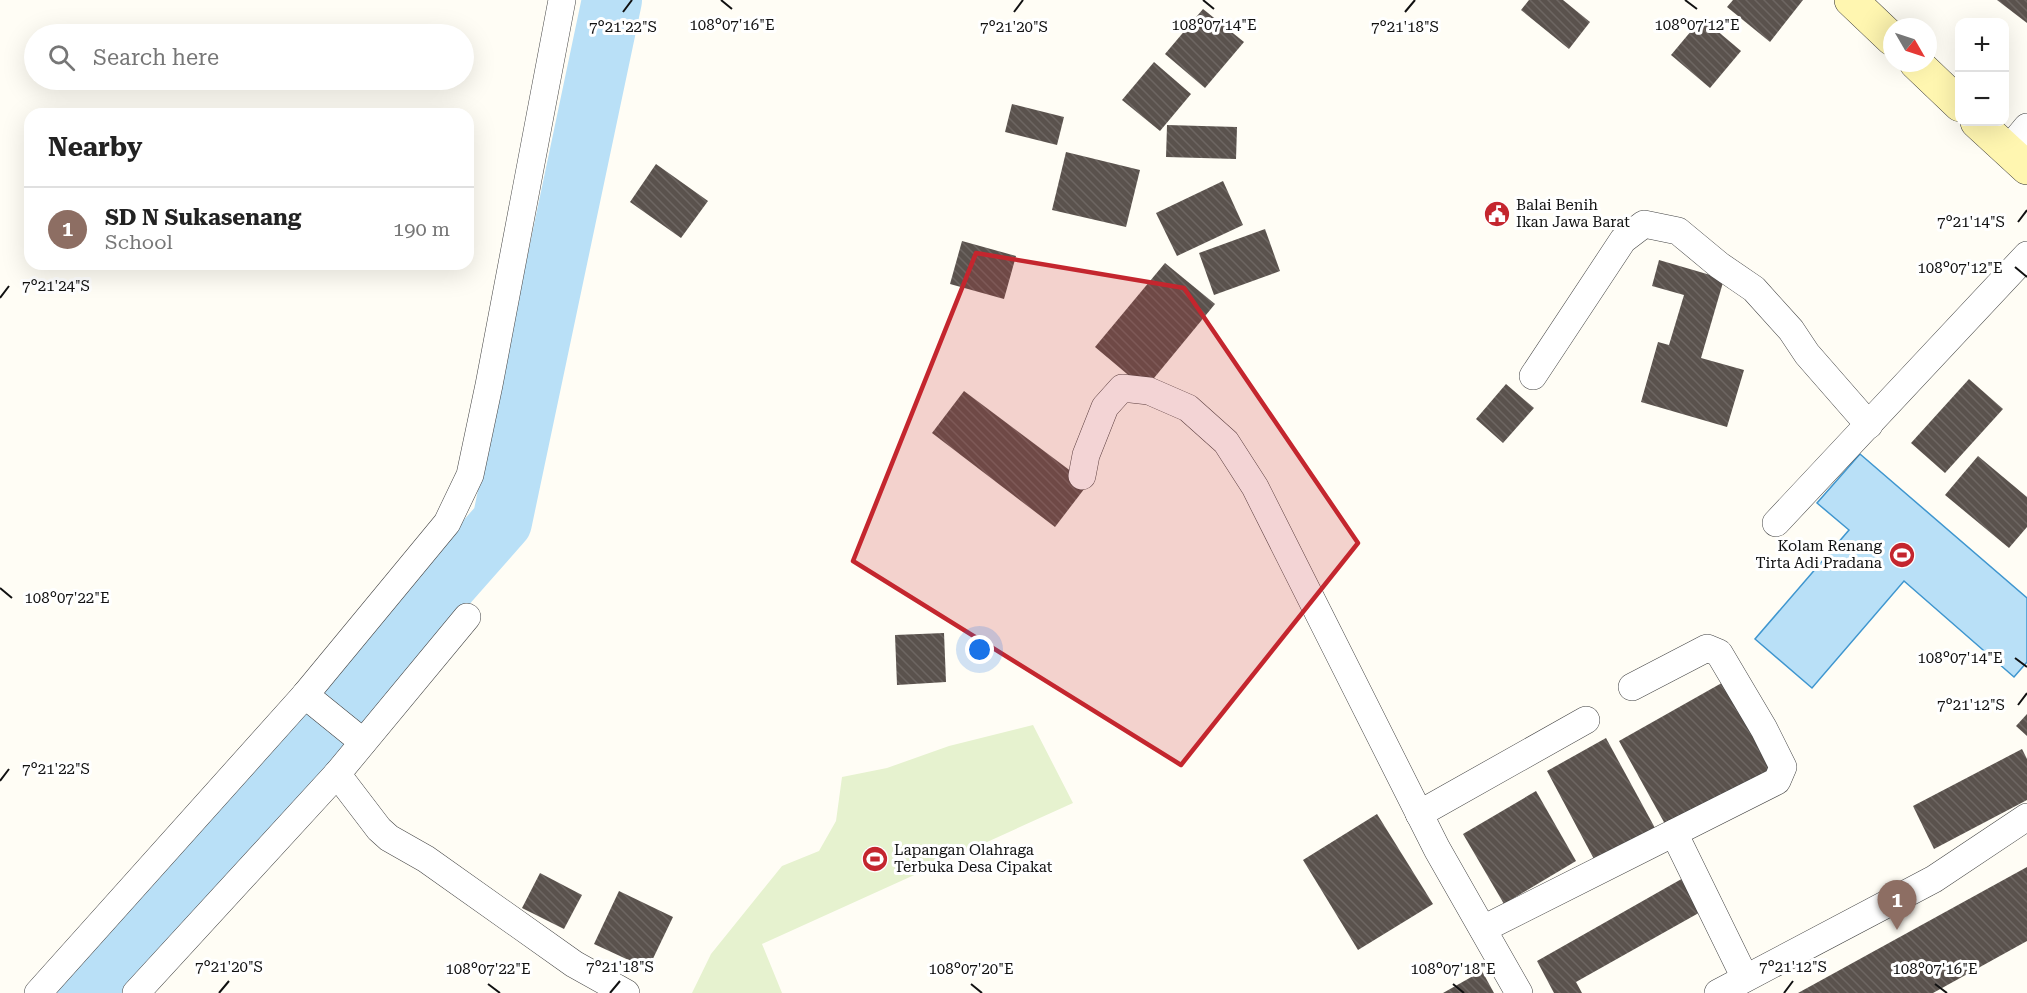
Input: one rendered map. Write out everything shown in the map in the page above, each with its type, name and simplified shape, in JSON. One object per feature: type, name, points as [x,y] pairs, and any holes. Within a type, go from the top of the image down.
[{"type":"street","points":[[38,993],[312,700],[447,523],[470,475],[562,0]]},
{"type":"street","points":[[1851,0],[1883,30]]},
{"type":"street","points":[[1925,72],[1955,101]]},
{"type":"street","points":[[1983,126],[2020,149]]},
{"type":"street","points":[[1533,376],[1623,240],[1644,224],[1678,231],[1719,265],[1754,289],[1791,330],[1806,354],[1869,425]]},
{"type":"street","points":[[1776,523],[2027,255]]},
{"type":"street","points":[[1082,476],[1086,455],[1105,407],[1122,388],[1149,391],[1188,408],[1226,442],[1254,487],[1437,849],[1519,993]]},
{"type":"street","points":[[136,993],[337,774],[359,739],[467,617]]},
{"type":"street","points":[[1483,929],[1777,781],[1783,767],[1764,729],[1719,653],[1707,648],[1632,687]]},
{"type":"street","points":[[312,700],[359,739]]},
{"type":"street","points":[[1419,814],[1586,720]]},
{"type":"street","points":[[337,774],[388,838],[426,859],[574,964],[626,993]]},
{"type":"street","points":[[1718,993],[1934,879],[2027,817]]},
{"type":"street","points":[[1674,833],[1746,978]]},
{"type":"highlighted area","points":[[976,253],[1184,288],[1358,543],[1181,765],[853,561]]},
{"type":"green space","name":"Lapangan Olahraga Terbuka Desa Cipakat","points":[[1033,725],[1073,803],[762,944],[782,993],[692,993],[711,954],[782,866],[819,851],[836,821],[842,777],[887,768],[949,746]]},
{"type":"water","name":"Kolam Renang Tirta Adi Pradana","points":[[1860,454],[2027,598],[2027,662],[2014,677],[1904,581],[1812,688],[1755,639],[1849,530],[1817,503]]},
{"type":"building","points":[[1529,0],[1563,0],[1590,22],[1569,49],[1521,10]]},
{"type":"building","points":[[1733,0],[1803,0],[1770,42],[1727,7]]},
{"type":"building","points":[[1997,0],[2027,0],[2027,23]]},
{"type":"building","points":[[1203,9],[1244,42],[1205,88],[1165,54]]},
{"type":"building","points":[[1702,18],[1741,51],[1710,88],[1671,55]]},
{"type":"building","points":[[1154,62],[1191,94],[1160,131],[1122,100]]},
{"type":"building","points":[[1012,104],[1064,117],[1057,145],[1005,132]]},
{"type":"building","points":[[1167,125],[1237,127],[1236,159],[1166,157]]},
{"type":"building","points":[[1066,152],[1140,170],[1126,227],[1052,210]]},
{"type":"building","points":[[656,164],[708,201],[681,238],[630,202]]},
{"type":"building","points":[[1223,181],[1243,225],[1177,256],[1156,213]]},
{"type":"building","points":[[1265,229],[1280,271],[1214,295],[1199,253]]},
{"type":"building","points":[[962,241],[1016,256],[1004,299],[950,284]]},
{"type":"building","points":[[1659,260],[1724,279],[1701,358],[1744,370],[1727,427],[1641,402],[1658,342],[1669,345],[1684,295],[1652,286]]},
{"type":"building","points":[[1165,263],[1215,304],[1145,389],[1095,347]]},
{"type":"building","points":[[1969,379],[2003,409],[1945,473],[1911,443]]},
{"type":"building","points":[[1506,384],[1534,408],[1503,443],[1476,419]]},
{"type":"building","points":[[964,391],[1088,484],[1055,527],[932,433]]},
{"type":"building","points":[[1978,456],[2027,497],[2027,527],[2009,548],[1945,495]]},
{"type":"building","points":[[944,633],[946,682],[897,685],[895,635]]},
{"type":"building","points":[[1727,680],[1778,772],[1670,833],[1619,741]]},
{"type":"building","points":[[2027,714],[2027,736],[2016,726]]},
{"type":"building","points":[[1606,738],[1655,828],[1595,861],[1547,771]]},
{"type":"building","points":[[2022,749],[2027,759],[2027,800],[1934,849],[1913,806]]},
{"type":"building","points":[[1536,791],[1576,861],[1504,904],[1463,834]]},
{"type":"building","points":[[1377,814],[1433,904],[1358,950],[1303,860]]},
{"type":"building","points":[[2027,867],[2027,941],[1933,993],[1798,993]]},
{"type":"building","points":[[540,873],[582,895],[564,929],[522,908]]},
{"type":"building","points":[[1685,877],[1704,910],[1576,982],[1582,993],[1554,993],[1537,961]]},
{"type":"building","points":[[619,891],[673,917],[648,969],[594,944]]},
{"type":"building","points":[[1482,971],[1494,993],[1443,993]]},
{"type":"waterway","points":[[86,993],[502,522],[612,0]]},
{"type":"place","name":"Balai Benih Ikan Jawa Barat","points":[[1497,214]]},
{"type":"place","name":"Kolam Renang Tirta Adi Pradana","points":[[1902,555]]},
{"type":"place","name":"Lapangan Olahraga Terbuka Desa Cipakat","points":[[875,859]]},
{"type":"place","name":"SD N Sukasenang","points":[[1897,930]]}]
